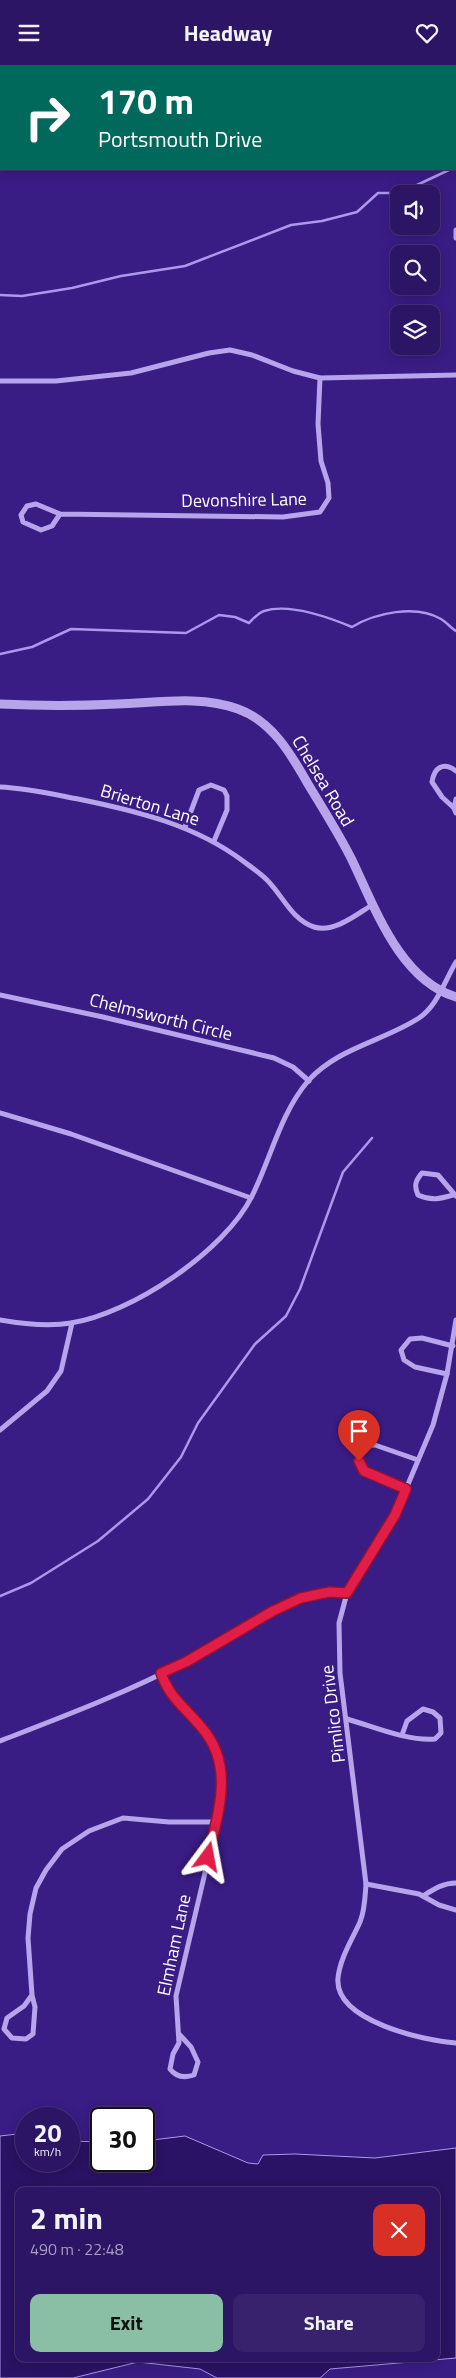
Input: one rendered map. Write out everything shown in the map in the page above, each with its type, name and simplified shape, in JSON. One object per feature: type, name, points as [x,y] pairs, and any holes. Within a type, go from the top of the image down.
[{"type":"street","points":[[456,230],[456,238]]},
{"type":"street","points":[[0,381],[56,381],[131,373],[209,353],[230,350],[252,355],[293,371],[320,378],[456,375]]},
{"type":"street","name":"Devonshire Lane","points":[[60,515],[52,526],[41,530],[23,522],[21,515],[27,506],[36,505],[60,515],[282,517],[320,512],[329,498],[328,483],[320,461],[318,425],[320,378]]},
{"type":"street","name":"Chelsea Road","points":[[0,704],[80,705],[212,702],[237,708],[259,718],[276,735],[295,761],[351,858],[372,905],[406,961],[424,981],[441,992],[456,997]]},
{"type":"street","points":[[455,811],[432,782],[434,771],[438,768],[446,766],[456,771]]},
{"type":"street","points":[[185,827],[199,790],[211,785],[218,787],[224,790],[228,803],[214,841]]},
{"type":"street","name":"Brierton Lane","points":[[0,787],[22,788],[108,805],[185,827],[214,841],[267,879],[302,923],[317,928],[332,927],[372,905]]},
{"type":"street","points":[[455,811],[456,799]]},
{"type":"street","points":[[0,1320],[46,1325],[72,1323],[112,1311],[168,1281],[224,1234],[251,1198],[280,1126],[309,1081],[328,1063],[420,1017],[441,992],[456,962]]},
{"type":"street","name":"Chelmsworth Circle","points":[[0,995],[103,1017],[274,1058],[293,1067],[309,1081]]},
{"type":"street","points":[[0,1113],[71,1134],[251,1198]]},
{"type":"street","points":[[422,1173],[438,1175],[446,1182],[454,1195],[439,1200],[427,1199],[418,1195],[415,1188],[416,1180],[422,1173]]},
{"type":"street","name":"Pimlico Drive","points":[[456,1320],[447,1374],[433,1425],[395,1515],[347,1593],[339,1623],[340,1673],[366,1884],[365,1903],[360,1921],[348,1945],[337,1980],[339,1992],[353,2010],[387,2028],[422,2038],[456,2043]]},
{"type":"street","points":[[0,1430],[48,1391],[61,1371],[72,1323]]},
{"type":"street","points":[[447,1374],[415,1367],[404,1361],[401,1350],[410,1339],[422,1338],[453,1346]]},
{"type":"street","points":[[406,1489],[364,1471],[360,1465],[360,1455],[368,1445],[375,1445],[418,1460]]},
{"type":"street","points":[[0,1741],[90,1706],[186,1662],[273,1611],[301,1598],[329,1592],[347,1593]]},
{"type":"street","name":"Elmham Lane","points":[[161,1673],[167,1689],[202,1728],[215,1746],[219,1757],[222,1788],[176,1996],[179,2043],[170,2063],[170,2069],[177,2075],[189,2077],[194,2075],[198,2062],[191,2047],[179,2034]]},
{"type":"street","points":[[347,1719],[402,1735],[423,1740],[434,1739],[441,1733],[440,1718],[433,1712],[423,1709],[407,1721],[402,1735]]},
{"type":"street","points":[[32,1995],[24,2006],[7,2018],[4,2029],[12,2038],[26,2039],[32,2034],[35,2007],[32,1995],[28,1938],[30,1914],[36,1888],[46,1870],[62,1849],[89,1831],[123,1818],[170,1822],[216,1822]]},
{"type":"street","points":[[424,1896],[438,1887],[448,1883],[456,1883]]},
{"type":"street","points":[[366,1884],[419,1894],[439,1905],[456,1910]]},
{"type":"shaded area","points":[[15,2134],[15,2172],[80,2172],[80,2141],[90,2142],[90,2172],[155,2172],[155,2140],[185,2136],[248,2163],[258,2164],[263,2155],[295,2154],[375,2158],[456,2148],[456,2358],[440,2359],[440,2187],[15,2187],[15,2362],[138,2362],[73,2378],[0,2378],[0,2136]]},
{"type":"shaded area","points":[[138,2362],[410,2362],[330,2369],[320,2378],[217,2378],[200,2369]]},
{"type":"waterway","points":[[0,295],[22,296],[72,288],[121,276],[185,266],[291,225],[322,221],[357,212],[378,193],[400,193],[449,170]]},
{"type":"waterway","points":[[0,654],[32,647],[71,629],[186,633],[219,615],[235,617],[249,623],[262,612],[274,609],[308,612],[352,627],[384,614],[408,611],[420,612],[431,614],[441,619],[456,631]]},
{"type":"waterway","points":[[0,1596],[31,1583],[98,1541],[148,1499],[181,1457],[198,1423],[255,1344],[286,1316],[300,1289],[343,1172],[372,1138]]},
{"type":"route","points":[[208,1857],[222,1788],[222,1772],[219,1757],[215,1746],[202,1728],[167,1689],[161,1673],[186,1662],[273,1611],[301,1598],[329,1592],[347,1593],[395,1515],[406,1489],[370,1475],[364,1471],[359,1461]]}]
